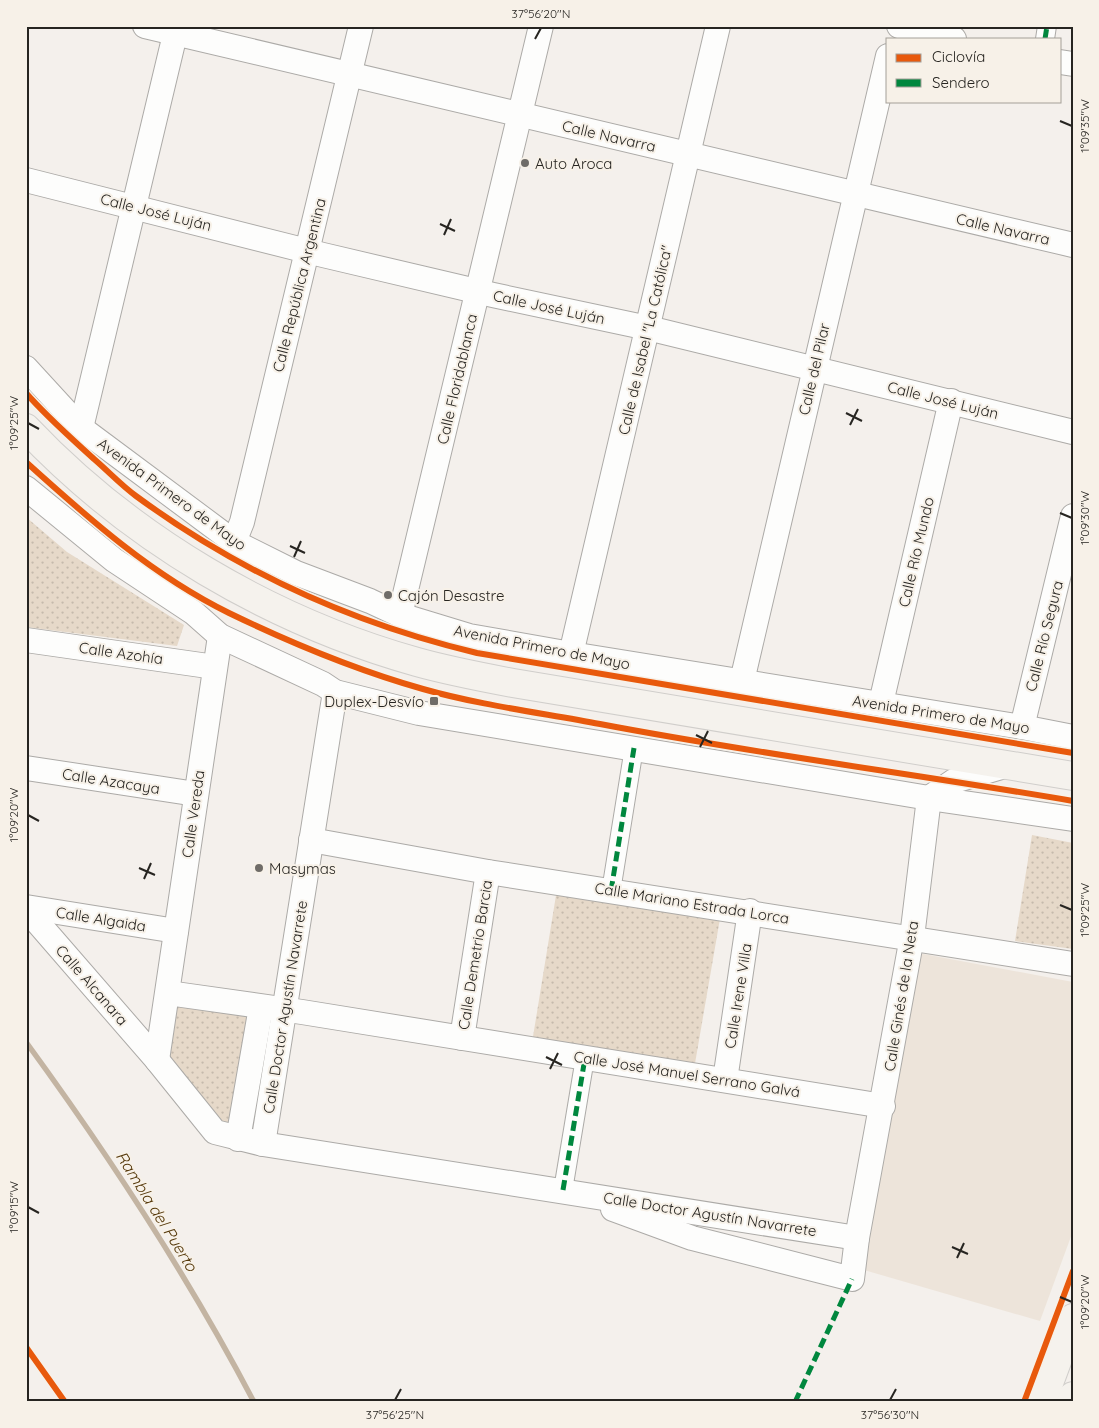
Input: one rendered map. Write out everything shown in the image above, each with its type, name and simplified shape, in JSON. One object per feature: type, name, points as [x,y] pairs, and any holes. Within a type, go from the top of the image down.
[{"type":"main road","points":[[26,428],[99,495],[172,550],[209,573],[285,613],[375,649],[440,668],[513,683],[1073,776]]},
{"type":"main road","points":[[1042,1402],[1073,1318]]},
{"type":"main road","points":[[1071,1402],[1073,1396]]},
{"type":"street","name":"Calle Navarra","points":[[145,26],[176,30],[350,75],[855,195],[1073,244]]},
{"type":"street","name":"Calle República Argentina","points":[[234,542],[242,522],[361,26]]},
{"type":"street","name":"Calle Floridablanca","points":[[400,615],[541,26]]},
{"type":"street","name":"Calle de Isabel \"La Católica\"","points":[[572,654],[718,26]]},
{"type":"street","points":[[899,26],[950,38]]},
{"type":"street","points":[[81,428],[176,30]]},
{"type":"street","name":"Calle del Pilar","points":[[742,681],[886,64]]},
{"type":"street","name":"Calle José Luján","points":[[26,180],[307,251],[648,328],[1073,432]]},
{"type":"street","name":"Avenida Primero de Mayo","points":[[26,368],[81,428],[234,542],[296,574],[370,601],[400,615],[469,636],[1073,737]]},
{"type":"street","name":"Calle Río Mundo","points":[[881,704],[951,401]]},
{"type":"street","points":[[26,488],[114,560],[194,613],[220,636],[323,684],[335,692],[419,713],[929,798],[1073,819]]},
{"type":"street","name":"Calle Río Segura","points":[[1022,727],[1073,516]]},
{"type":"street","name":"Calle Vereda","points":[[157,1060],[220,636]]},
{"type":"street","name":"Calle Azohía","points":[[26,640],[215,667]]},
{"type":"street","name":"Calle Doctor Agustín Navarrete","points":[[263,1144],[335,692]]},
{"type":"street","points":[[611,890],[634,748]]},
{"type":"street","points":[[929,798],[954,781],[1008,765]]},
{"type":"street","name":"Calle Azacaya","points":[[26,768],[196,794]]},
{"type":"street","name":"Calle Ginés de la Neta","points":[[852,1279],[857,1238],[883,1106],[912,937],[929,798]]},
{"type":"street","name":"Calle Mariano Estrada Lorca","points":[[311,840],[488,872],[912,937],[1073,964]]},
{"type":"street","name":"Calle Demetrio Barcia","points":[[462,1038],[488,872]]},
{"type":"street","name":"Calle Algaida","points":[[26,908],[176,931]]},
{"type":"street","name":"Calle Alcanara","points":[[26,908],[157,1060],[215,1132],[238,1139]]},
{"type":"street","name":"Calle Irene Villa","points":[[725,1080],[750,912]]},
{"type":"street","name":"Calle José Manuel Serrano Galvá","points":[[168,993],[883,1106]]},
{"type":"street","name":"Calle Doctor Agustín Navarrete","points":[[261,1007],[238,1139],[857,1238]]},
{"type":"street","points":[[563,1190],[585,1058]]},
{"type":"street","name":"Calle Doctor Agustín Navarrete","points":[[563,1190],[692,1238],[852,1279]]},
{"type":"shaded area","points":[[26,517],[67,552],[184,625],[177,646],[26,627]]},
{"type":"shaded area","points":[[1032,835],[1073,843],[1073,949],[1015,941]]},
{"type":"shaded area","points":[[558,883],[722,907],[693,1075],[531,1049]]},
{"type":"shaded area","points":[[918,953],[1073,982],[1073,1231],[1040,1321],[864,1270]]},
{"type":"shaded area","points":[[168,993],[261,1007],[238,1139],[157,1060]]},
{"type":"waterway","name":"Rambla del Puerto","points":[[26,1042],[88,1129],[147,1218],[229,1355],[254,1402]]},
{"type":"marked path","points":[[1045,38],[1047,26]]},
{"type":"marked path","points":[[611,891],[634,748]]},
{"type":"marked path","points":[[563,1190],[585,1058]]},
{"type":"marked path","points":[[795,1402],[852,1279]]},
{"type":"cycle path","points":[[26,393],[59,427],[125,487],[175,523],[256,571],[299,592],[386,627],[477,653],[1073,753]]},
{"type":"cycle path","points":[[26,462],[122,545],[201,598],[276,635],[349,665],[398,682],[466,700],[659,735],[1073,801]]},
{"type":"cycle path","points":[[1024,1402],[1073,1271]]},
{"type":"cycle path","points":[[26,1347],[65,1402]]},
{"type":"place","name":"Auto Aroca","points":[[525,163]]},
{"type":"place","name":"Cajón Desastre","points":[[388,595]]},
{"type":"place","name":"Duplex-Desvío","points":[[434,701]]},
{"type":"place","name":"Masymas","points":[[259,868]]}]
